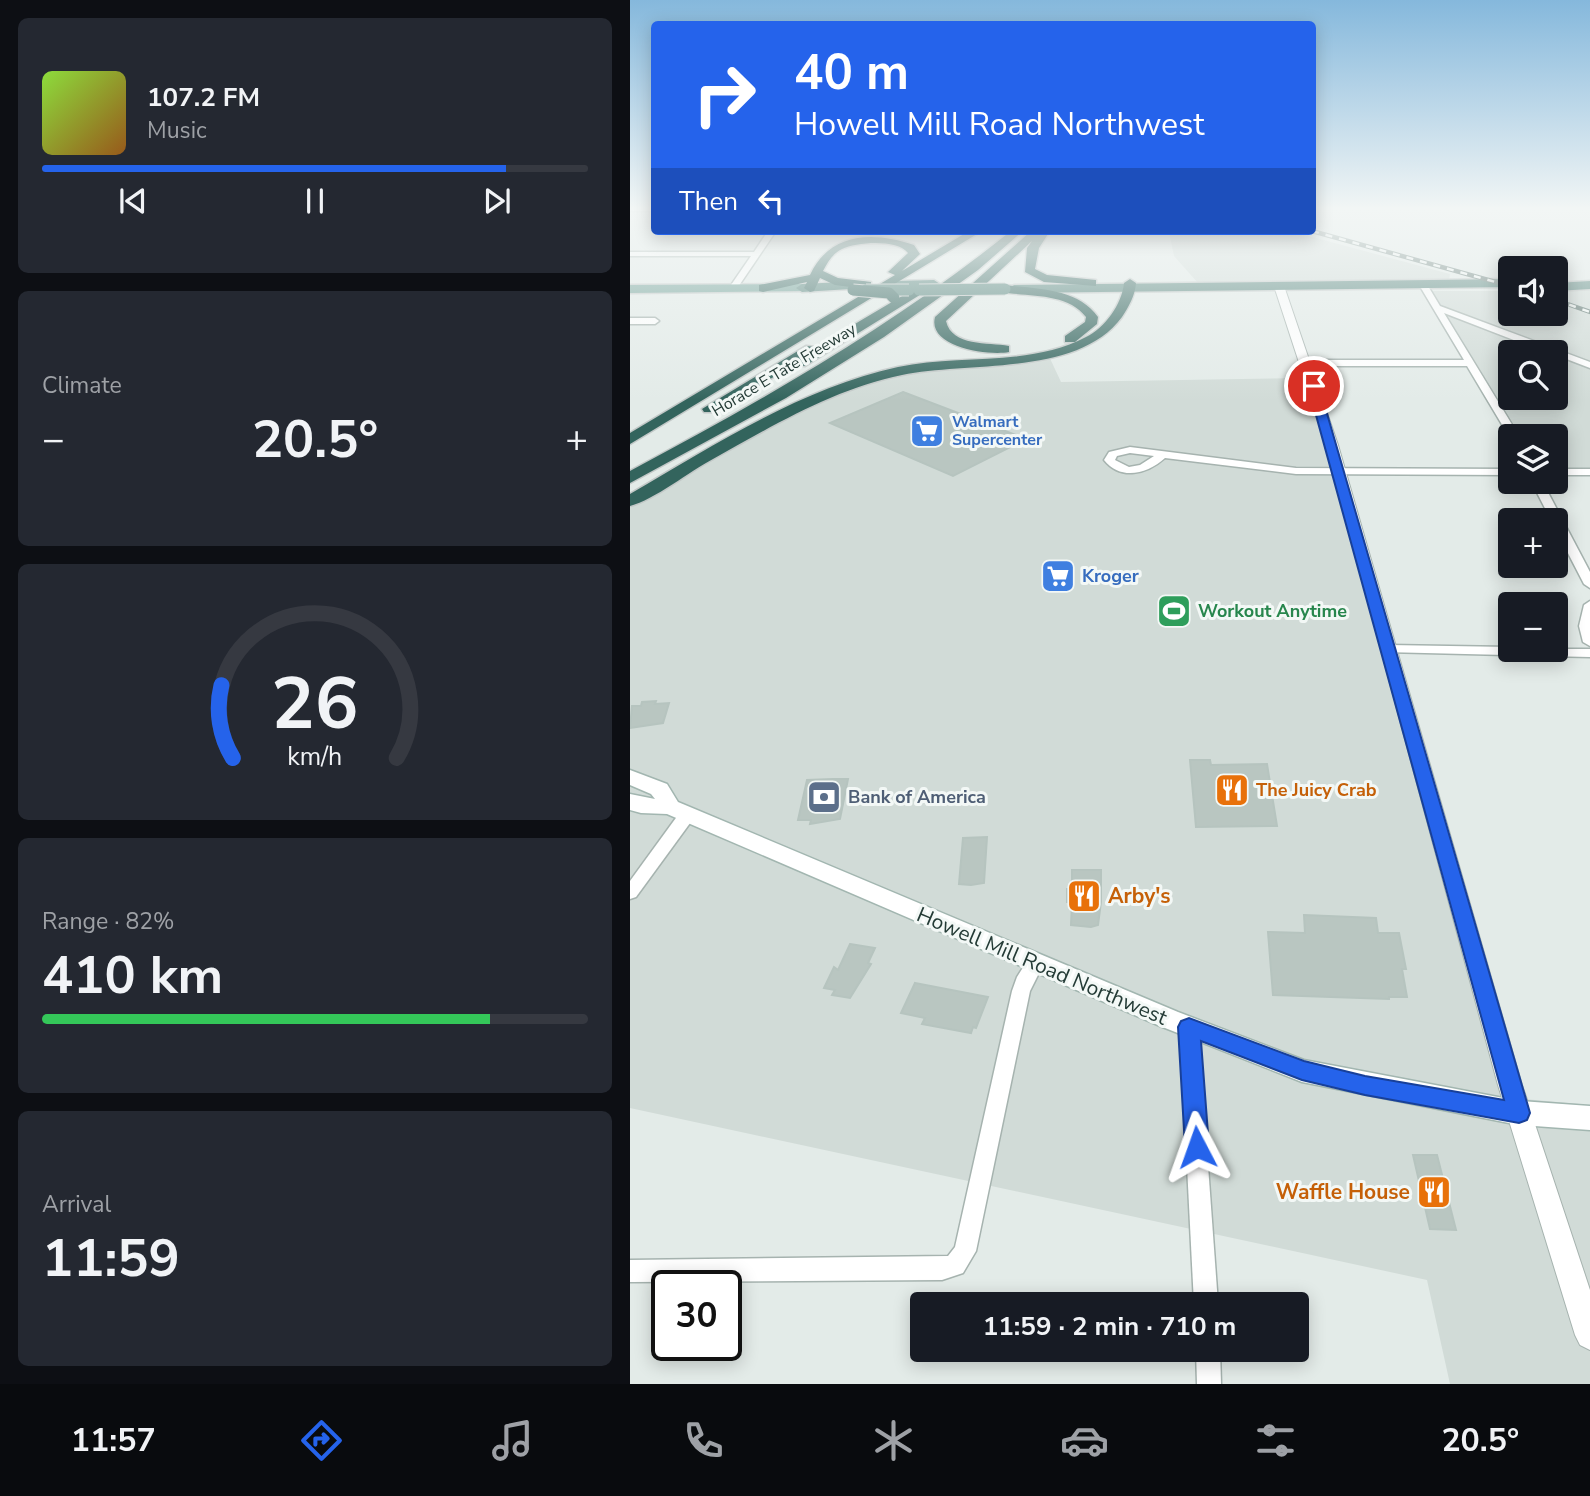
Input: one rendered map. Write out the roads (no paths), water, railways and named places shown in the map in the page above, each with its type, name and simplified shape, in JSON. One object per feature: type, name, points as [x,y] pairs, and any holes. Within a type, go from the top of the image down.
[{"type":"highway","points":[[809,281],[812,273]]},
{"type":"highway","points":[[809,281],[815,273]]},
{"type":"highway","points":[[777,352],[893,273]]},
{"type":"highway","name":"Horace E Tate Freeway","points":[[630,439],[908,273]]},
{"type":"highway","name":"Horace E Tate Freeway","points":[[630,478],[746,414],[879,332],[964,273]]},
{"type":"highway","points":[[989,273],[939,320],[943,333],[955,340],[986,348],[1032,348],[1077,336],[1091,324],[1089,312],[1074,302],[1001,286]]},
{"type":"highway","points":[[1034,273],[1044,278],[1130,286]]},
{"type":"highway","points":[[809,281],[893,294],[894,291],[934,284],[1256,286],[1280,279],[1314,286],[1498,285]]},
{"type":"highway","points":[[630,499],[708,455],[864,359],[979,281]]},
{"type":"highway","points":[[849,287],[867,285],[894,291],[913,291],[1092,283]]},
{"type":"highway","points":[[630,451],[748,391],[913,291],[934,284]]},
{"type":"highway","points":[[1374,286],[1425,288],[1498,285]]},
{"type":"highway","points":[[1568,285],[1588,285]]},
{"type":"highway","points":[[708,455],[825,396],[870,379],[931,365],[1050,353],[1086,343],[1106,329],[1130,293],[1130,286]]},
{"type":"highway","points":[[849,287],[913,291]]},
{"type":"highway","points":[[630,471],[894,291]]},
{"type":"highway","points":[[630,430],[721,386]]},
{"type":"main road","points":[[630,289],[763,288],[809,281]]},
{"type":"main road","name":"Howell Mill Road Northwest","points":[[630,777],[659,789],[678,811]]},
{"type":"main road","name":"Howell Mill Road Northwest","points":[[630,802],[678,811],[1189,1027],[1302,1070],[1365,1085],[1519,1113],[1590,1118]]},
{"type":"street","points":[[733,288],[744,273]]},
{"type":"street","points":[[1280,279],[1340,472],[1519,1113],[1590,1335]]},
{"type":"street","points":[[1425,288],[1507,424]]},
{"type":"street","points":[[1435,306],[1524,340]]},
{"type":"street","points":[[630,321],[655,321]]},
{"type":"street","points":[[1568,357],[1590,365]]},
{"type":"street","points":[[1307,363],[1469,363]]},
{"type":"street","points":[[1163,454],[1252,467],[1340,472],[1498,472]]},
{"type":"street","points":[[1568,472],[1590,472]]},
{"type":"street","points":[[1543,494],[1590,584]]},
{"type":"street","points":[[1590,605],[1586,626],[1590,642]]},
{"type":"street","points":[[1390,649],[1590,653]]},
{"type":"street","points":[[630,893],[678,811]]},
{"type":"street","points":[[630,1271],[942,1269],[955,1265],[965,1251],[1021,991],[1035,963]]},
{"type":"street","points":[[1189,1027],[1205,1292]]},
{"type":"street","points":[[1208,1362],[1209,1384]]},
{"type":"railway","points":[[1462,273],[1498,283]]},
{"type":"railway","points":[[1568,304],[1590,312]]},
{"type":"place","name":"Walmart Supercenter","points":[[927,431]]},
{"type":"place","name":"Kroger","points":[[1058,576]]},
{"type":"place","name":"Workout Anytime","points":[[1174,611]]},
{"type":"place","name":"The Juicy Crab","points":[[1232,790]]},
{"type":"place","name":"Bank of America","points":[[824,797]]},
{"type":"place","name":"Arby's","points":[[1084,896]]},
{"type":"place","name":"Waffle House","points":[[1434,1192]]}]
